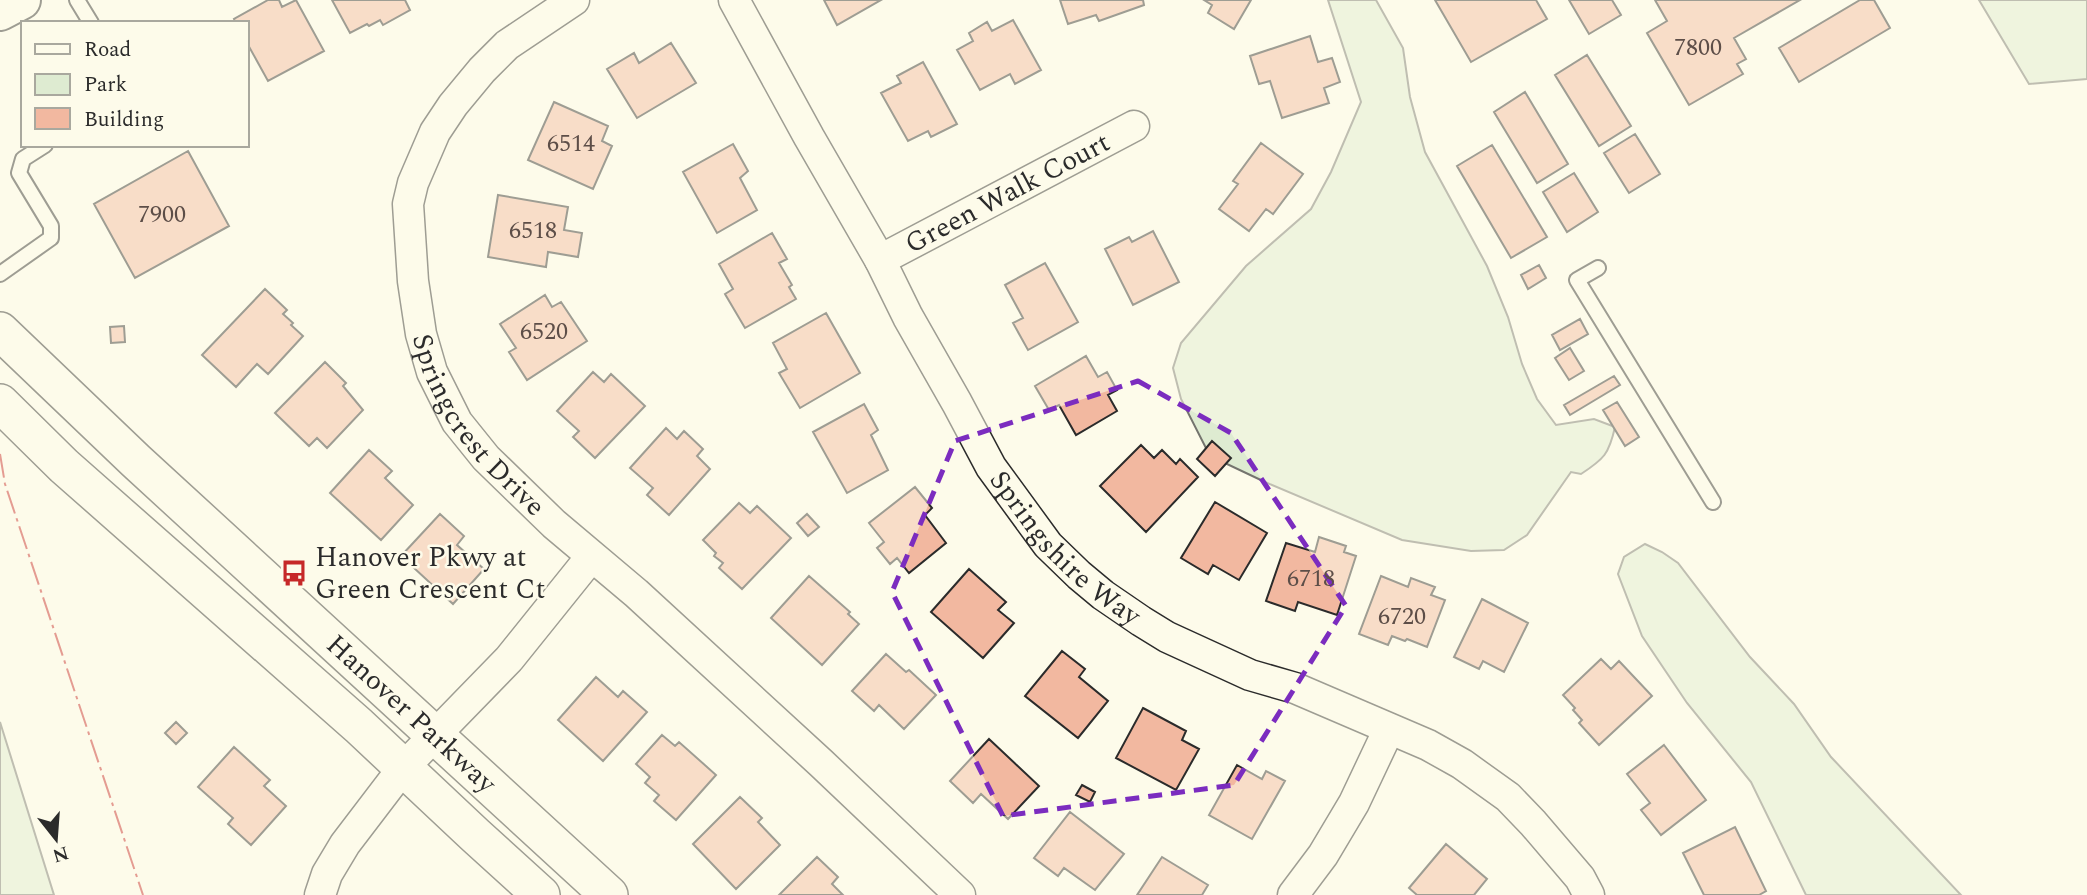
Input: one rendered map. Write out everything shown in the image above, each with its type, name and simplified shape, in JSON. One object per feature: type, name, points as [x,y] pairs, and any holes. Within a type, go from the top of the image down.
[{"type":"main road","points":[[0,11],[21,0]]},
{"type":"street","name":"Springcrest Drive","points":[[574,0],[507,44],[482,71],[453,105],[435,132],[413,183],[408,204],[413,281],[421,334],[432,372],[452,412],[469,439],[486,458],[554,524],[636,593],[811,754],[960,895]]},
{"type":"street","name":"Springshire Way","points":[[734,0],[880,260],[908,317],[991,467],[1048,545],[1079,575],[1141,621],[1191,649],[1250,675],[1295,688],[1428,745],[1462,764],[1508,797],[1580,878],[1589,895]]},
{"type":"street","name":"Green Walk Court","points":[[880,260],[1134,126]]},
{"type":"street","name":"Hanover Parkway","points":[[0,331],[135,461],[609,895]]},
{"type":"street","name":"Hanover Parkway","points":[[0,403],[64,466],[359,726],[541,895]]},
{"type":"street","points":[[320,895],[327,873],[345,844],[403,768],[509,659],[591,557]]},
{"type":"street","points":[[1293,895],[1354,803],[1389,729]]},
{"type":"lane","points":[[77,0],[90,21]]},
{"type":"lane","points":[[0,274],[51,238],[51,226],[19,173],[23,159],[42,147]]},
{"type":"lane","points":[[1598,268],[1577,280],[1713,502]]},
{"type":"highlighted area","points":[[1138,381],[1231,433],[1346,606],[1234,785],[1003,816],[892,592],[955,441]]},
{"type":"green space","points":[[1328,0],[1376,0],[1403,48],[1410,97],[1425,152],[1487,266],[1537,399],[1556,425],[1594,419],[1615,427],[1608,450],[1600,460],[1581,474],[1571,472],[1527,535],[1504,550],[1471,551],[1402,540],[1265,482],[1210,456],[1181,399],[1173,368],[1181,343],[1246,266],[1311,209],[1331,172],[1361,102]]},
{"type":"green space","points":[[1979,0],[2087,0],[2087,79],[2029,84]]},
{"type":"green space","points":[[1645,544],[1678,563],[1750,657],[1794,704],[1831,757],[1961,895],[1806,895],[1751,782],[1687,703],[1642,636],[1618,574],[1624,557]]},
{"type":"green space","points":[[0,722],[54,895],[0,895]]},
{"type":"building","points":[[268,0],[279,0],[282,7],[296,0],[324,51],[268,81],[248,45],[248,21],[234,19]]},
{"type":"building","points":[[332,0],[405,0],[410,10],[383,25],[380,20],[350,33]]},
{"type":"building","points":[[824,0],[881,0],[837,25]]},
{"type":"building","points":[[1060,0],[1143,0],[1144,5],[1099,21],[1096,15],[1068,24]]},
{"type":"building","points":[[1204,0],[1251,0],[1234,29],[1208,13],[1212,5]]},
{"type":"building","points":[[1435,0],[1536,0],[1547,19],[1471,62]]},
{"type":"building","points":[[1569,0],[1612,0],[1621,15],[1589,34]]},
{"type":"building","points":[[1655,0],[1800,0],[1734,38],[1746,59],[1737,64],[1743,74],[1689,105],[1647,33],[1667,21]]},
{"type":"building","points":[[1860,0],[1874,0],[1890,28],[1799,82],[1779,48]]},
{"type":"building","points":[[1013,20],[1041,70],[1015,84],[1010,74],[980,90],[957,50],[973,41],[969,33],[987,22],[992,31]]},
{"type":"building","points":[[1310,36],[1318,62],[1332,58],[1340,82],[1324,88],[1329,103],[1282,118],[1270,81],[1259,84],[1250,56]]},
{"type":"building","points":[[671,43],[696,83],[637,118],[607,69],[634,53],[639,63]]},
{"type":"building","points":[[1587,55],[1631,126],[1599,146],[1555,75]]},
{"type":"building","points":[[923,62],[957,124],[931,137],[928,131],[908,141],[881,93],[901,83],[897,76]]},
{"type":"building","points":[[1525,92],[1568,164],[1537,183],[1494,112]]},
{"type":"building","points":[[554,102],[608,126],[602,141],[612,146],[593,189],[528,160]]},
{"type":"building","points":[[1635,134],[1660,174],[1629,193],[1604,153]]},
{"type":"building","points":[[1261,143],[1303,174],[1273,214],[1266,209],[1249,231],[1219,209],[1238,184],[1233,181]]},
{"type":"building","points":[[733,144],[748,171],[740,178],[757,210],[717,233],[683,172]]},
{"type":"building","points":[[1492,145],[1547,237],[1511,258],[1457,166]]},
{"type":"building","points":[[188,151],[229,226],[135,278],[94,204]]},
{"type":"building","points":[[1574,173],[1598,212],[1567,232],[1543,192]]},
{"type":"building","points":[[498,195],[568,207],[564,230],[582,233],[578,257],[548,252],[546,267],[488,257]]},
{"type":"building","points":[[1153,231],[1179,282],[1133,305],[1105,249],[1129,237],[1132,242]]},
{"type":"building","points":[[772,233],[787,259],[779,263],[792,285],[789,287],[796,299],[745,328],[725,294],[733,289],[719,264]]},
{"type":"building","points":[[1045,263],[1078,322],[1028,350],[1013,323],[1023,318],[1005,285]]},
{"type":"building","points":[[1539,265],[1546,278],[1528,289],[1521,275]]},
{"type":"building","points":[[265,289],[287,310],[283,314],[303,336],[268,374],[257,364],[236,387],[202,355]]},
{"type":"building","points":[[545,295],[552,307],[561,302],[587,341],[527,380],[509,352],[516,348],[500,324]]},
{"type":"building","points":[[826,313],[860,373],[800,408],[779,373],[787,369],[773,343]]},
{"type":"building","points":[[1580,319],[1588,334],[1560,350],[1552,335]]},
{"type":"building","points":[[124,326],[125,342],[111,343],[110,327]]},
{"type":"building","points":[[1570,348],[1584,371],[1569,380],[1555,358]]},
{"type":"building","points":[[1086,356],[1098,377],[1107,372],[1117,390],[1108,395],[1117,411],[1076,435],[1059,405],[1049,410],[1035,386]]},
{"type":"building","points":[[325,362],[346,383],[343,386],[363,410],[327,448],[317,438],[309,446],[275,413]]},
{"type":"building","points":[[593,372],[604,382],[611,374],[645,406],[595,458],[573,437],[579,431],[557,411]]},
{"type":"building","points":[[1614,376],[1620,385],[1570,415],[1564,405]]},
{"type":"building","points":[[1617,402],[1639,437],[1625,446],[1603,410]]},
{"type":"building","points":[[864,404],[878,430],[871,435],[888,470],[847,493],[813,432]]},
{"type":"building","points":[[666,428],[677,439],[684,431],[703,449],[697,456],[710,469],[669,515],[647,495],[653,488],[630,468]]},
{"type":"building","points":[[1212,441],[1231,458],[1215,476],[1197,459]]},
{"type":"building","points":[[1141,445],[1154,458],[1162,450],[1176,464],[1180,459],[1198,477],[1146,532],[1100,486]]},
{"type":"building","points":[[369,450],[392,471],[385,478],[413,505],[381,540],[330,493]]},
{"type":"building","points":[[915,487],[932,508],[925,515],[946,543],[909,573],[897,558],[890,564],[877,548],[884,542],[869,523]]},
{"type":"building","points":[[1215,502],[1267,533],[1239,580],[1213,565],[1208,574],[1181,558]]},
{"type":"building","points":[[739,503],[750,513],[757,506],[791,538],[742,589],[719,568],[723,563],[714,556],[716,553],[703,540]]},
{"type":"building","points":[[440,514],[464,536],[457,545],[484,569],[453,604],[401,556]]},
{"type":"building","points":[[807,514],[819,527],[808,536],[797,523]]},
{"type":"building","points":[[1319,537],[1346,546],[1344,552],[1356,556],[1337,615],[1298,602],[1295,611],[1266,601],[1286,543],[1315,552]]},
{"type":"building","points":[[969,569],[1006,602],[998,610],[1014,623],[983,658],[931,612]]},
{"type":"building","points":[[809,576],[850,612],[848,614],[859,624],[822,665],[771,618]]},
{"type":"building","points":[[1381,576],[1408,587],[1411,578],[1435,587],[1431,595],[1445,600],[1427,647],[1392,636],[1388,645],[1359,634]]},
{"type":"building","points":[[1482,599],[1528,623],[1504,672],[1483,661],[1479,669],[1454,657]]},
{"type":"building","points":[[1062,651],[1085,669],[1079,677],[1108,701],[1078,738],[1025,696]]},
{"type":"building","points":[[886,654],[906,672],[909,670],[936,695],[904,729],[879,705],[874,711],[852,691]]},
{"type":"building","points":[[1601,659],[1611,669],[1619,661],[1652,696],[1599,745],[1579,723],[1582,720],[1563,695]]},
{"type":"building","points":[[596,677],[618,697],[623,691],[647,712],[603,761],[558,720]]},
{"type":"building","points":[[1143,708],[1186,731],[1182,740],[1199,749],[1176,790],[1116,758]]},
{"type":"building","points":[[176,722],[187,733],[176,744],[165,733]]},
{"type":"building","points":[[662,735],[675,746],[679,742],[716,775],[676,820],[654,801],[659,795],[645,783],[650,777],[636,764]]},
{"type":"building","points":[[989,739],[1039,786],[1008,819],[981,794],[973,803],[950,781]]},
{"type":"building","points":[[1664,745],[1706,800],[1661,835],[1641,810],[1650,803],[1627,774]]},
{"type":"building","points":[[234,747],[270,780],[264,786],[286,806],[251,845],[228,824],[233,818],[198,787]]},
{"type":"building","points":[[1237,765],[1262,779],[1266,771],[1285,781],[1252,839],[1209,815]]},
{"type":"building","points":[[1082,785],[1095,792],[1090,802],[1076,795]]},
{"type":"building","points":[[740,797],[762,818],[758,822],[780,845],[736,889],[693,844]]},
{"type":"building","points":[[1070,812],[1124,854],[1095,890],[1064,868],[1058,876],[1034,858]]},
{"type":"building","points":[[1735,827],[1766,891],[1759,895],[1704,895],[1683,853]]},
{"type":"building","points":[[1446,844],[1487,879],[1474,895],[1417,895],[1409,888]]},
{"type":"building","points":[[817,857],[838,877],[832,884],[843,895],[779,895]]},
{"type":"building","points":[[1162,857],[1208,885],[1202,895],[1137,895]]},
{"type":"power","points":[[0,454],[5,484],[143,895]]},
{"type":"place","name":"Hanover Pkwy at Green Crescent Ct","points":[[294,573]]}]
